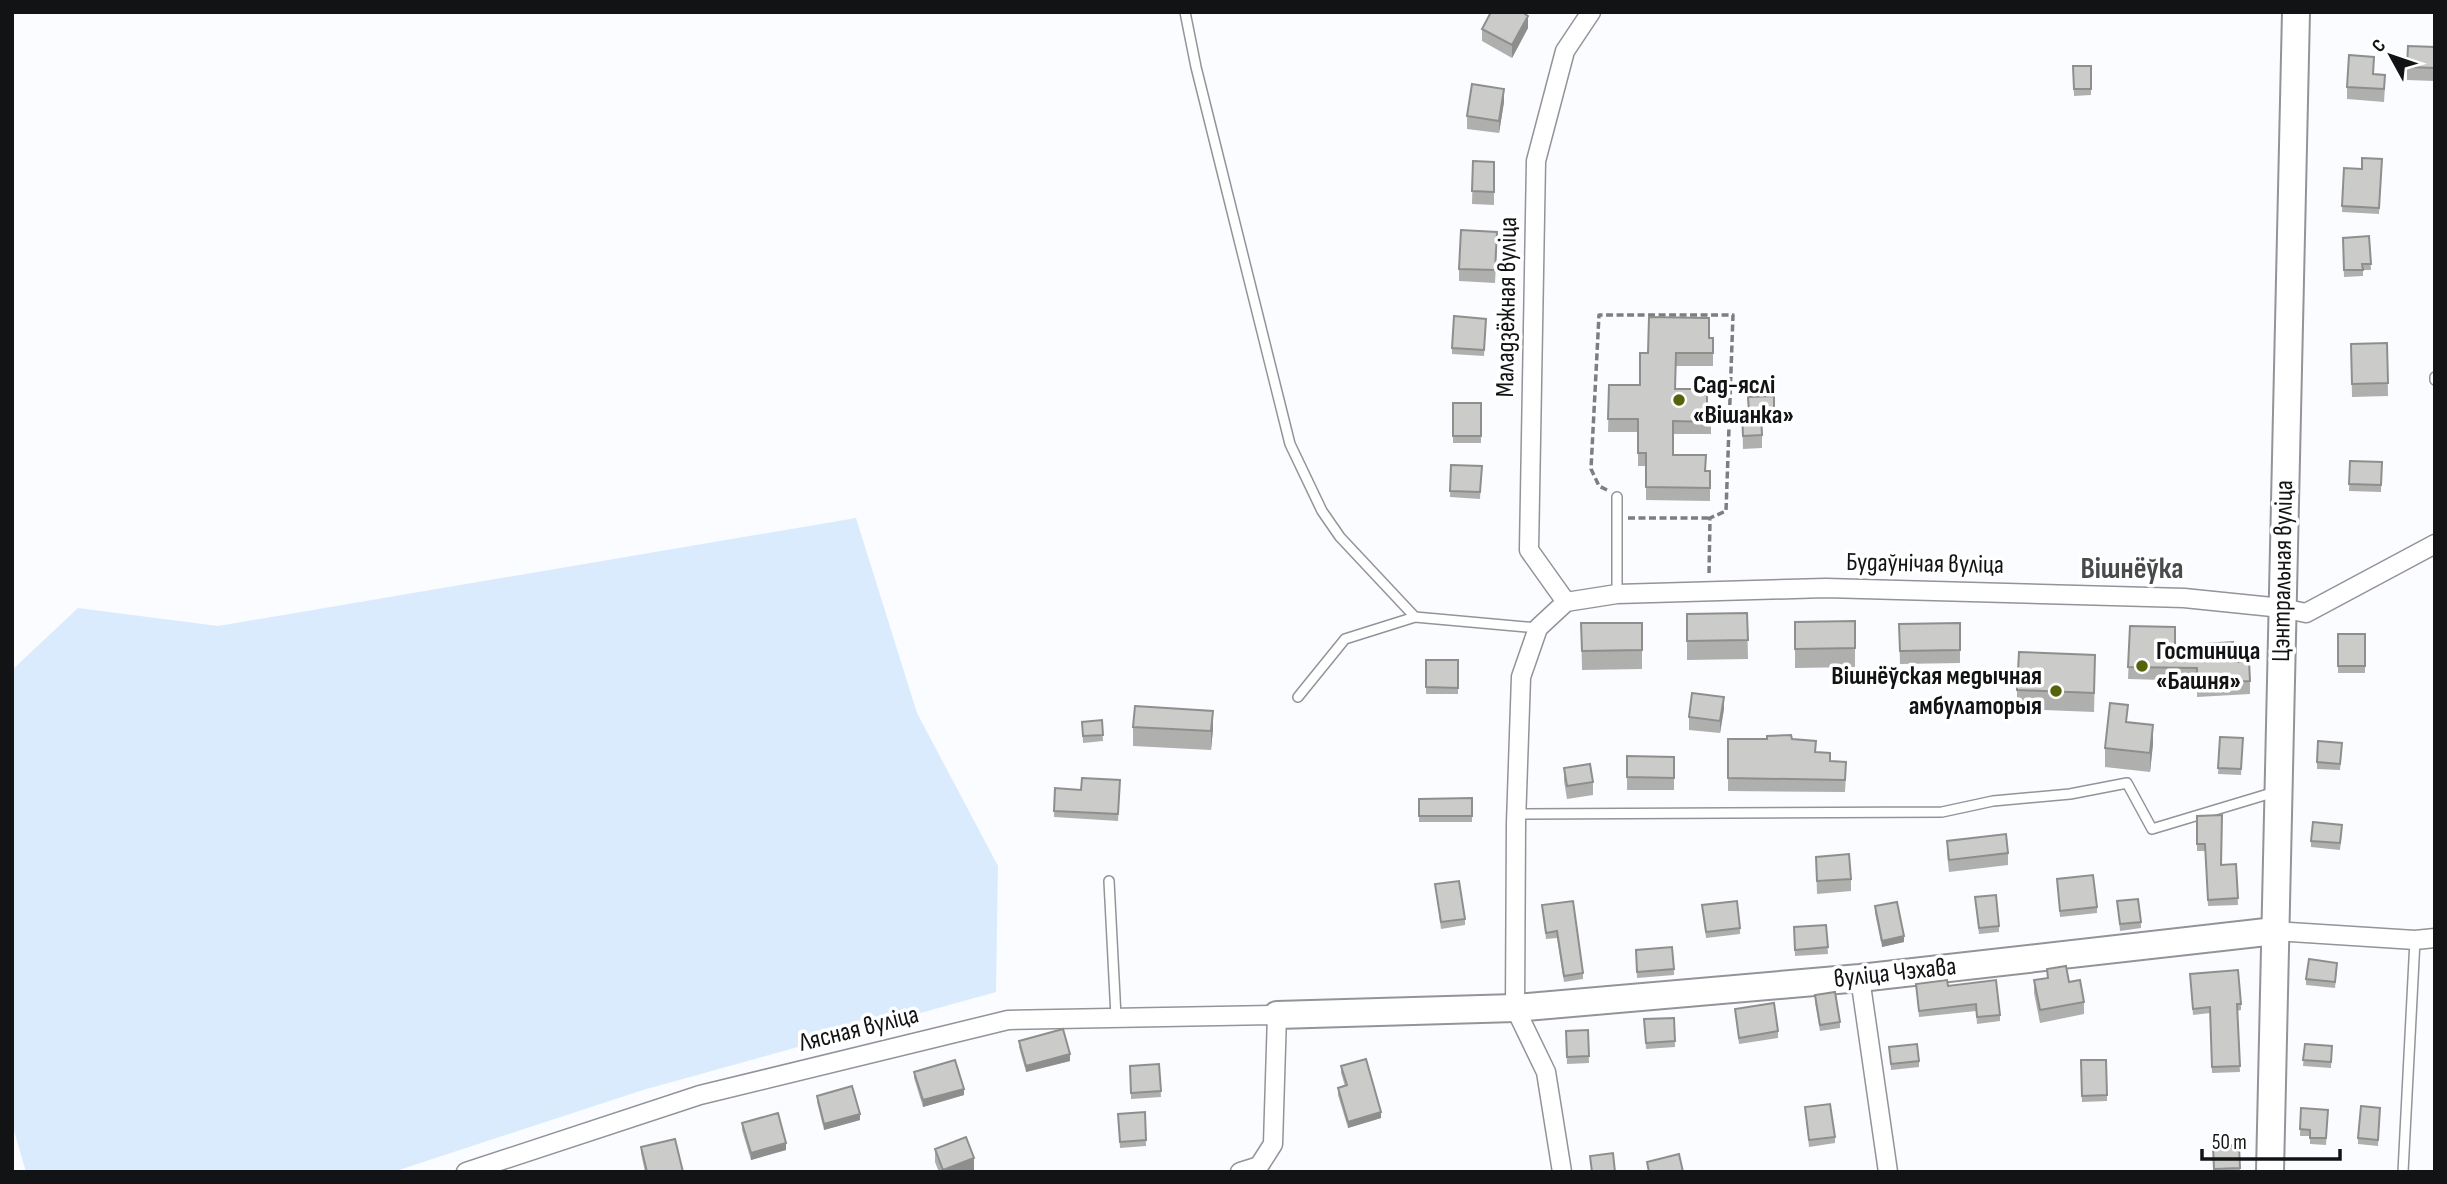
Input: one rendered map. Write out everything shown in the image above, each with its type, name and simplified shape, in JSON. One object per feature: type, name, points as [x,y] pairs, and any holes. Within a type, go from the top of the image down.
[{"type":"street","name":"Маладзёжная вуліца","points":[[1566,601],[1529,550],[1536,161],[1564,51],[1591,12]]},
{"type":"street","name":"Цэнтральная вуліца","points":[[2275,1170],[2275,932],[2296,12]]},
{"type":"street","name":"Будаўнічая вуліца","points":[[1566,601],[1617,594],[1826,588],[2184,598],[2282,608],[2306,614],[2434,547]]},
{"type":"street","points":[[1562,1172],[1546,1072],[1515,1008],[1516,814],[1521,677],[1538,628],[1566,601]]},
{"type":"street","points":[[2275,932],[2416,940],[2435,937]]},
{"type":"street","name":"вуліца Чэхава","points":[[1278,1015],[1515,1008],[1860,978],[2275,932]]},
{"type":"street","points":[[1860,978],[1888,1172]]},
{"type":"street","points":[[1240,1172],[1260,1169],[1273,1144],[1278,1015]]},
{"type":"street","name":"Лясная вуліца","points":[[466,1172],[700,1095],[1008,1020],[1278,1015]]},
{"type":"lane","points":[[1185,12],[1196,67],[1290,443],[1322,511],[1340,537],[1415,618]]},
{"type":"lane","points":[[1617,497],[1617,594]]},
{"type":"lane","points":[[1298,697],[1346,639],[1415,618],[1538,628]]},
{"type":"lane","points":[[1516,814],[1942,812],[1993,801],[2070,794],[2127,783],[2152,829],[2278,791]]},
{"type":"lane","points":[[1110,881],[1116,1017]]},
{"type":"lane","points":[[2403,1172],[2416,940]]},
{"type":"path","points":[[1617,497],[1599,486],[1591,469],[1599,315],[1733,315],[1727,511],[1710,518],[1617,519]]},
{"type":"path","points":[[1708,592],[1710,518]]},
{"type":"shaded area","points":[[856,518],[917,713],[998,866],[996,992],[643,1090],[393,1172],[26,1172],[12,1124],[12,670],[78,608],[218,626]]},
{"type":"building","points":[[1491,12],[1522,12],[1528,16],[1512,45],[1482,29]]},
{"type":"building","points":[[2408,46],[2435,47],[2435,68],[2407,67]]},
{"type":"building","points":[[2349,55],[2374,57],[2373,74],[2385,75],[2384,89],[2347,87]]},
{"type":"building","points":[[2073,66],[2091,66],[2091,89],[2074,89]]},
{"type":"building","points":[[1472,84],[1504,89],[1499,121],[1467,116]]},
{"type":"building","points":[[2362,158],[2382,159],[2379,208],[2342,206],[2344,168],[2362,169]]},
{"type":"building","points":[[1473,161],[1494,162],[1494,192],[1472,191]]},
{"type":"building","points":[[1461,230],[1497,232],[1495,270],[1459,269]]},
{"type":"building","points":[[2369,236],[2371,264],[2362,264],[2363,270],[2344,270],[2343,238]]},
{"type":"building","points":[[1454,316],[1486,319],[1484,350],[1452,348]]},
{"type":"building","points":[[1649,317],[1709,318],[1709,338],[1713,338],[1713,353],[1676,353],[1675,389],[1707,389],[1707,404],[1711,404],[1711,422],[1673,421],[1673,455],[1706,455],[1705,471],[1710,471],[1710,488],[1646,487],[1646,453],[1638,453],[1638,419],[1608,419],[1609,385],[1640,385],[1640,353],[1648,353]]},
{"type":"building","points":[[2387,343],[2388,383],[2352,384],[2351,344]]},
{"type":"building","points":[[1774,396],[1774,413],[1761,414],[1762,435],[1743,436],[1742,413],[1749,413],[1748,397]]},
{"type":"building","points":[[1453,403],[1481,403],[1481,436],[1453,436]]},
{"type":"building","points":[[2350,461],[2382,462],[2381,485],[2349,484]]},
{"type":"building","points":[[1451,465],[1482,466],[1480,492],[1450,491]]},
{"type":"building","points":[[1747,613],[1748,640],[1687,641],[1687,614]]},
{"type":"building","points":[[1855,621],[1855,648],[1795,649],[1795,622]]},
{"type":"building","points":[[1581,623],[1642,623],[1642,650],[1582,651]]},
{"type":"building","points":[[1960,623],[1960,650],[1900,651],[1899,624]]},
{"type":"building","points":[[2130,626],[2175,627],[2175,646],[2233,642],[2235,662],[2249,661],[2250,681],[2197,684],[2197,668],[2128,667]]},
{"type":"building","points":[[2338,634],[2365,634],[2365,666],[2338,666]]},
{"type":"building","points":[[2019,652],[2095,655],[2094,693],[2017,690]]},
{"type":"building","points":[[1426,660],[1458,660],[1458,688],[1426,687]]},
{"type":"building","points":[[1692,693],[1724,697],[1720,721],[1689,717]]},
{"type":"building","points":[[2110,703],[2128,705],[2126,722],[2153,725],[2150,753],[2105,748]]},
{"type":"building","points":[[1135,706],[1213,711],[1211,731],[1133,727]]},
{"type":"building","points":[[1102,720],[1103,735],[1083,736],[1082,722]]},
{"type":"building","points":[[1791,735],[1792,739],[1816,741],[1815,752],[1830,753],[1830,761],[1846,762],[1845,780],[1728,778],[1728,739],[1767,739],[1767,736]]},
{"type":"building","points":[[2220,737],[2243,738],[2241,769],[2218,768]]},
{"type":"building","points":[[2318,741],[2342,743],[2340,764],[2317,762]]},
{"type":"building","points":[[1627,756],[1674,757],[1674,778],[1627,777]]},
{"type":"building","points":[[1590,764],[1593,782],[1567,786],[1564,768]]},
{"type":"building","points":[[1082,778],[1120,780],[1118,814],[1054,811],[1055,788],[1081,790]]},
{"type":"building","points":[[1472,798],[1472,816],[1419,816],[1419,799]]},
{"type":"building","points":[[2222,815],[2221,865],[2236,864],[2238,898],[2208,900],[2205,844],[2197,844],[2197,816]]},
{"type":"building","points":[[2313,822],[2342,825],[2340,843],[2311,841]]},
{"type":"building","points":[[2006,834],[2008,853],[1949,860],[1947,841]]},
{"type":"building","points":[[1849,854],[1851,879],[1817,881],[1816,857]]},
{"type":"building","points":[[2093,875],[2097,907],[2060,911],[2057,879]]},
{"type":"building","points":[[1459,881],[1465,919],[1441,922],[1435,884]]},
{"type":"building","points":[[1996,895],[1999,926],[1979,928],[1975,897]]},
{"type":"building","points":[[2138,899],[2141,922],[2120,924],[2117,901]]},
{"type":"building","points":[[1573,901],[1583,973],[1564,976],[1557,931],[1546,933],[1542,905]]},
{"type":"building","points":[[1737,901],[1740,928],[1706,932],[1702,905]]},
{"type":"building","points":[[1897,902],[1904,936],[1882,941],[1875,906]]},
{"type":"building","points":[[1826,925],[1828,947],[1795,950],[1794,927]]},
{"type":"building","points":[[1672,947],[1674,969],[1637,972],[1636,950]]},
{"type":"building","points":[[2309,959],[2337,963],[2335,982],[2306,979]]},
{"type":"building","points":[[2066,966],[2069,982],[2080,980],[2084,1002],[2040,1010],[2034,980],[2048,978],[2047,969]]},
{"type":"building","points":[[2238,970],[2241,1004],[2237,1004],[2240,1066],[2212,1067],[2210,1007],[2193,1009],[2190,974]]},
{"type":"building","points":[[1947,980],[1948,986],[1996,980],[2000,1015],[1977,1017],[1976,1004],[1919,1011],[1916,984]]},
{"type":"building","points":[[1835,992],[1840,1022],[1820,1025],[1815,995]]},
{"type":"building","points":[[1774,1003],[1778,1031],[1739,1038],[1735,1009]]},
{"type":"building","points":[[1674,1018],[1675,1041],[1646,1043],[1644,1019]]},
{"type":"building","points":[[1063,1029],[1070,1054],[1026,1066],[1019,1041]]},
{"type":"building","points":[[1588,1030],[1589,1056],[1567,1057],[1566,1031]]},
{"type":"building","points":[[1917,1044],[1919,1061],[1891,1064],[1889,1047]]},
{"type":"building","points":[[2305,1044],[2332,1046],[2331,1062],[2303,1060]]},
{"type":"building","points":[[1366,1059],[1381,1112],[1348,1122],[1338,1088],[1347,1085],[1341,1066]]},
{"type":"building","points":[[955,1060],[964,1089],[923,1100],[914,1072]]},
{"type":"building","points":[[2081,1060],[2106,1060],[2107,1095],[2082,1096]]},
{"type":"building","points":[[1159,1064],[1161,1091],[1131,1093],[1130,1066]]},
{"type":"building","points":[[852,1086],[860,1114],[824,1124],[817,1096]]},
{"type":"building","points":[[1830,1104],[1835,1137],[1809,1140],[1805,1107]]},
{"type":"building","points":[[2361,1106],[2380,1108],[2378,1140],[2358,1138]]},
{"type":"building","points":[[2301,1108],[2328,1110],[2326,1138],[2310,1138],[2310,1130],[2300,1129]]},
{"type":"building","points":[[1145,1112],[1146,1140],[1120,1142],[1118,1114]]},
{"type":"building","points":[[778,1113],[786,1143],[751,1153],[742,1123]]},
{"type":"building","points":[[966,1137],[974,1158],[943,1170],[935,1149]]},
{"type":"building","points":[[675,1139],[683,1172],[647,1172],[641,1147]]},
{"type":"building","points":[[2239,1145],[2240,1168],[2214,1169],[2213,1146]]},
{"type":"building","points":[[1613,1153],[1615,1172],[1592,1172],[1590,1156]]},
{"type":"building","points":[[1679,1154],[1683,1172],[1649,1172],[1647,1162]]},
{"type":"place","name":"Сад-яслі «Вішанка»","points":[[1679,400]]},
{"type":"place","name":"Гостиница «Башня»","points":[[2142,666]]},
{"type":"place","name":"Вішнёўская медычная амбулаторыя","points":[[2056,691]]},
{"type":"district","name":"Вішнёўка","points":[[2132,569]]}]
